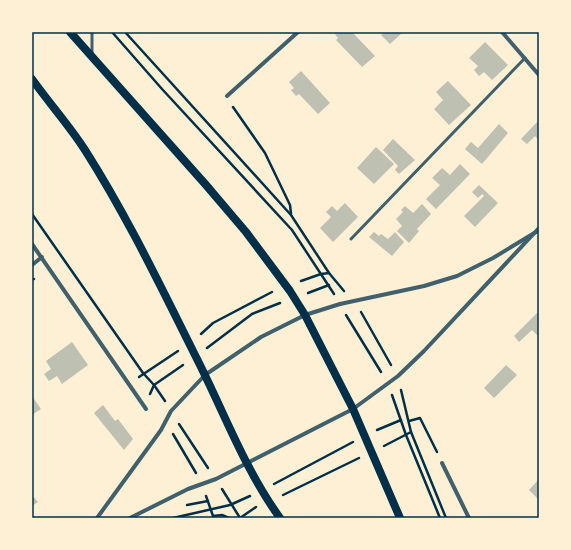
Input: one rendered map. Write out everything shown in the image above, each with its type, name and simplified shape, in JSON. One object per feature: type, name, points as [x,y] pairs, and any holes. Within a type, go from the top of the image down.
[{"type":"main road","points":[[70,32],[226,208],[287,287],[305,315],[353,410],[400,518]]},
{"type":"main road","points":[[32,79],[84,148],[122,211],[196,356],[246,464],[261,492],[280,518]]},
{"type":"street","points":[[227,96],[298,32]]},
{"type":"street","points":[[502,32],[539,75]]},
{"type":"street","points":[[97,518],[161,430],[172,411],[205,375],[261,337],[305,315],[340,304],[424,286],[457,276],[493,258],[537,230]]},
{"type":"street","points":[[130,518],[188,489],[216,479],[353,410],[398,376],[454,321],[537,230]]},
{"type":"street","points":[[32,244],[146,409]]},
{"type":"street","points":[[32,265],[42,257]]},
{"type":"street","points":[[442,463],[469,518]]},
{"type":"lane","points":[[92,32],[92,56]]},
{"type":"lane","points":[[351,239],[525,58]]},
{"type":"path","points":[[112,32],[162,89],[292,230],[329,285],[388,383],[400,420],[440,518]]},
{"type":"path","points":[[125,32],[291,215],[329,273],[343,290],[349,291],[398,376],[411,432],[446,518]]},
{"type":"path","points":[[238,116],[265,153],[290,204],[291,215]]},
{"type":"path","points":[[32,214],[143,373],[154,385],[172,411],[216,479],[230,505],[240,518],[268,502],[411,432]]},
{"type":"path","points":[[138,378],[143,373],[190,344],[213,323],[263,296],[321,274],[329,273]]},
{"type":"path","points":[[154,385],[252,314],[329,285]]},
{"type":"path","points":[[409,421],[420,418],[442,463]]},
{"type":"path","points":[[173,518],[230,505],[261,492],[365,435],[400,420]]},
{"type":"building","points":[[337,32],[352,32],[375,56],[362,67],[336,40],[338,38],[335,34]]},
{"type":"building","points":[[385,32],[403,32],[390,44],[381,35]]},
{"type":"building","points":[[485,42],[508,65],[492,80],[484,72],[479,76],[474,70],[478,66],[469,58]]},
{"type":"building","points":[[301,71],[330,103],[318,114],[299,94],[296,96],[291,90],[294,88],[289,82]]},
{"type":"building","points":[[448,81],[471,105],[449,125],[434,109],[443,100],[436,92]]},
{"type":"building","points":[[539,120],[539,140],[535,136],[527,144],[521,139]]},
{"type":"building","points":[[499,124],[508,133],[482,164],[465,149],[471,142],[478,148]]},
{"type":"building","points":[[393,139],[415,160],[399,174],[395,170],[398,166],[383,150]]},
{"type":"building","points":[[376,147],[394,164],[374,184],[357,168]]},
{"type":"building","points":[[460,164],[470,174],[436,209],[426,199],[440,185],[432,178],[442,168],[450,175]]},
{"type":"building","points":[[479,185],[498,203],[475,227],[464,216],[484,196],[482,194],[478,198],[472,192]]},
{"type":"building","points":[[345,203],[358,217],[333,242],[320,228],[331,217],[326,212],[332,206],[337,211]]},
{"type":"building","points":[[422,204],[431,214],[417,229],[419,231],[409,243],[397,231],[402,226],[396,219],[403,212],[401,210],[405,206],[413,213]]},
{"type":"building","points":[[374,232],[379,236],[381,234],[388,239],[395,232],[404,242],[392,256],[369,237]]},
{"type":"building","points":[[539,311],[539,337],[532,330],[519,342],[514,336]]},
{"type":"building","points":[[72,342],[88,365],[62,384],[57,376],[49,381],[44,374],[51,369],[46,361]]},
{"type":"building","points":[[506,365],[517,375],[494,398],[484,388]]},
{"type":"building","points":[[32,396],[41,409],[32,415]]},
{"type":"building","points":[[103,405],[115,421],[118,419],[133,439],[124,450],[94,413]]},
{"type":"building","points":[[539,479],[539,500],[529,490]]},
{"type":"building","points":[[32,495],[38,502],[32,506]]}]
